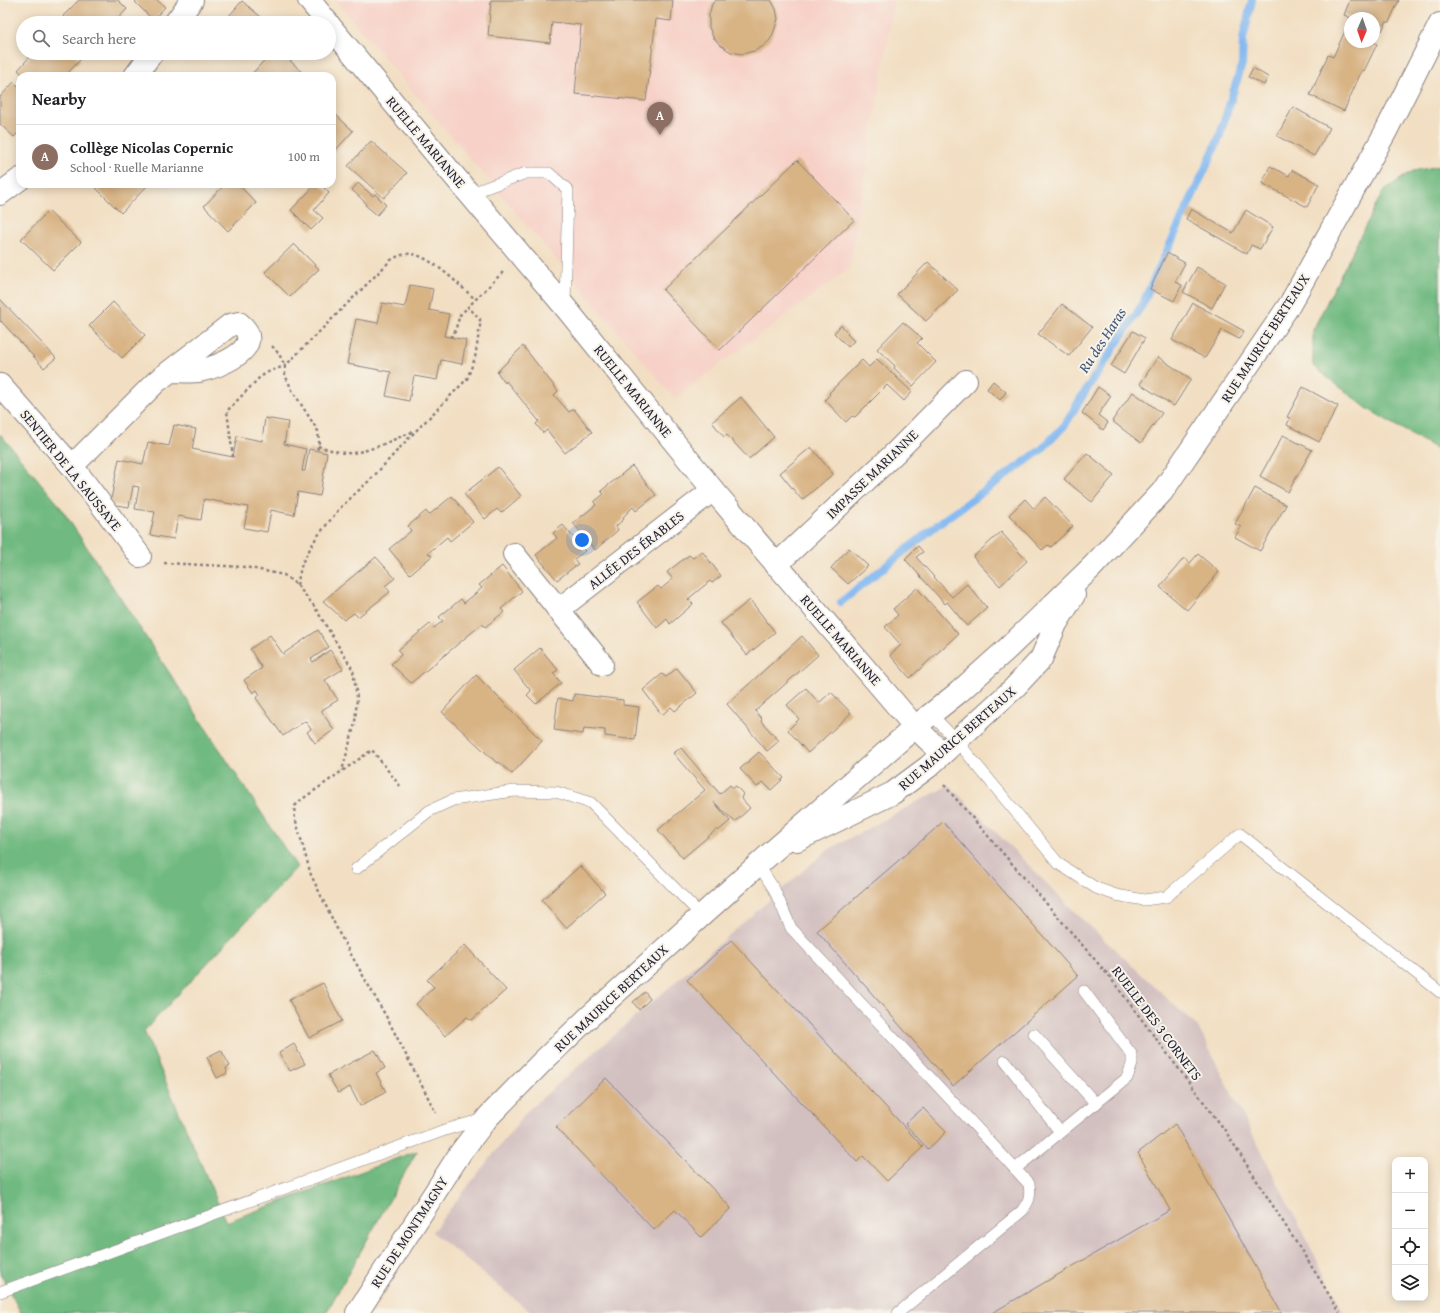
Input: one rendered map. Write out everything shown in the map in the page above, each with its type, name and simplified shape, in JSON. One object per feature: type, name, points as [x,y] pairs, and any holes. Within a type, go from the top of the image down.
[{"type":"main road","points":[[180,16],[192,0]]},
{"type":"main road","name":"RUELLE MARIANNE","points":[[309,0],[322,16]]},
{"type":"main road","name":"RUE MAURICE BERTEAUX","points":[[461,1152],[488,1117],[562,1042],[765,858],[1007,649],[1092,567],[1162,492],[1290,304],[1385,133],[1440,24]]},
{"type":"main road","name":"RUELLE MARIANNE","points":[[336,34],[565,307],[713,490],[776,565],[923,720],[942,753]]},
{"type":"main road","points":[[138,72],[147,60]]},
{"type":"main road","points":[[0,194],[16,182]]},
{"type":"main road","points":[[72,466],[156,382],[171,371]]},
{"type":"main road","name":"IMPASSE MARIANNE","points":[[776,565],[895,453],[966,381]]},
{"type":"main road","name":"SENTIER DE LA SAUSSAYE","points":[[0,385],[72,466],[140,556]]},
{"type":"main road","name":"ALLÉE DES ÉRABLES","points":[[558,610],[713,490]]},
{"type":"main road","points":[[514,554],[602,664]]},
{"type":"main road","name":"RUE MAURICE BERTEAUX","points":[[765,858],[893,793],[942,753],[1014,688],[1041,659],[1056,624],[1092,567]]},
{"type":"main road","name":"RUE DE MONTMAGNY","points":[[357,1313],[461,1152]]},
{"type":"lane","points":[[469,194],[526,173],[549,173],[568,190],[565,307]]},
{"type":"lane","points":[[942,753],[1060,864],[1096,888],[1116,895],[1144,900],[1166,897],[1240,834],[1440,992]]},
{"type":"lane","points":[[356,869],[429,810],[453,800],[514,791],[556,792],[591,803],[701,915]]},
{"type":"lane","points":[[765,858],[774,889],[791,928],[1029,1184],[1031,1194],[1028,1203],[1022,1211],[898,1313]]},
{"type":"lane","points":[[1015,1169],[1127,1078],[1132,1064],[1132,1056],[1084,991]]},
{"type":"lane","points":[[1034,1034],[1096,1104]]},
{"type":"lane","points":[[1005,1061],[1060,1132]]},
{"type":"lane","points":[[0,1292],[445,1130],[488,1117]]},
{"type":"path","points":[[233,457],[227,411],[260,377],[270,371],[285,366],[391,260],[399,255],[410,254],[420,256],[433,263],[475,299]]},
{"type":"path","points":[[450,337],[454,334],[460,315],[520,255]]},
{"type":"path","points":[[298,585],[302,563],[316,538],[340,508],[372,478],[416,430],[467,379],[475,358],[480,326],[480,319],[468,307]]},
{"type":"path","points":[[285,366],[285,375],[292,390],[318,432],[317,451]]},
{"type":"path","points":[[318,446],[335,451],[351,453],[373,448],[416,430]]},
{"type":"path","points":[[140,556],[149,562],[245,567],[284,575],[298,585],[314,606],[353,670],[357,698],[356,723],[342,771]]},
{"type":"path","points":[[400,786],[372,750],[301,800],[295,806],[294,814],[311,875],[340,935],[387,1018],[445,1130]]},
{"type":"path","name":"RUELLE DES 3 CORNETS","points":[[942,753],[1224,1129],[1340,1313]]},
{"type":"shaded area","points":[[335,0],[894,0],[849,269],[674,398]]},
{"type":"shaded area","points":[[949,785],[1081,918],[1198,1027],[1344,1313],[532,1313],[432,1232],[527,1111],[826,851]]},
{"type":"green space","points":[[1440,166],[1440,451],[1368,409],[1313,366],[1313,330],[1383,191],[1413,171]]},
{"type":"green space","points":[[0,434],[59,505],[297,867],[144,1031],[226,1222],[417,1151],[326,1313],[21,1313],[0,1273]]},
{"type":"building","points":[[79,0],[118,0],[127,9],[120,16],[63,16]]},
{"type":"building","points":[[137,0],[157,0],[165,7],[157,16],[149,16],[135,2]]},
{"type":"building","points":[[491,0],[673,0],[671,21],[656,19],[646,101],[575,94],[581,25],[552,22],[550,43],[488,36]]},
{"type":"building","points":[[716,0],[771,0],[776,9],[778,19],[770,40],[762,47],[754,51],[742,54],[731,52],[720,45],[713,37],[709,27],[709,15],[712,4]]},
{"type":"building","points":[[1350,0],[1399,0],[1389,22],[1386,22],[1382,31],[1380,30],[1380,12],[1345,12]]},
{"type":"building","points":[[242,1],[260,16],[229,16]]},
{"type":"building","points":[[1344,33],[1344,48],[1375,48],[1364,71],[1362,70],[1344,111],[1310,95],[1328,55],[1333,57]]},
{"type":"building","points":[[27,60],[80,60],[69,72],[20,72],[18,70]]},
{"type":"building","points":[[265,60],[289,60],[302,72],[254,72]]},
{"type":"building","points":[[1253,68],[1268,77],[1264,85],[1248,77]]},
{"type":"building","points":[[14,82],[16,84],[16,135],[14,137],[0,124],[0,97]]},
{"type":"building","points":[[1293,107],[1330,128],[1314,156],[1277,136]]},
{"type":"building","points":[[336,115],[353,131],[336,150]]},
{"type":"building","points":[[371,141],[407,173],[384,198],[348,166]]},
{"type":"building","points":[[797,160],[854,220],[720,350],[663,290]]},
{"type":"building","points":[[1270,166],[1289,176],[1292,170],[1319,184],[1307,207],[1262,183]]},
{"type":"building","points":[[358,183],[373,196],[375,194],[386,205],[377,215],[365,205],[366,203],[352,190]]},
{"type":"building","points":[[96,188],[145,188],[121,213]]},
{"type":"building","points":[[221,188],[242,188],[256,203],[228,231],[204,206]]},
{"type":"building","points":[[312,188],[324,188],[329,193],[314,210],[323,218],[311,230],[291,210]]},
{"type":"building","points":[[1191,209],[1233,233],[1246,210],[1273,227],[1260,249],[1251,245],[1247,254],[1186,219]]},
{"type":"building","points":[[48,211],[81,242],[53,270],[21,239]]},
{"type":"building","points":[[294,244],[319,269],[290,297],[265,272]]},
{"type":"building","points":[[1167,253],[1185,263],[1175,282],[1182,285],[1174,301],[1150,289]]},
{"type":"building","points":[[928,262],[958,290],[926,321],[897,294]]},
{"type":"building","points":[[1197,267],[1225,283],[1212,308],[1183,292]]},
{"type":"building","points":[[410,285],[433,289],[429,310],[449,314],[444,336],[466,340],[462,364],[441,360],[437,380],[414,376],[409,401],[386,396],[391,372],[347,364],[356,319],[378,323],[382,303],[405,307]]},
{"type":"building","points":[[0,299],[56,358],[44,368],[1,321],[0,322]]},
{"type":"building","points":[[113,302],[145,335],[122,358],[89,326]]},
{"type":"building","points":[[1193,303],[1244,331],[1239,339],[1222,330],[1205,358],[1172,340]]},
{"type":"building","points":[[1062,304],[1092,327],[1069,356],[1038,334]]},
{"type":"building","points":[[903,322],[922,338],[917,343],[936,362],[913,386],[877,349]]},
{"type":"building","points":[[841,325],[854,341],[848,347],[834,333]]},
{"type":"building","points":[[1133,331],[1145,338],[1124,374],[1111,366]]},
{"type":"building","points":[[523,346],[558,391],[554,395],[569,412],[574,409],[592,432],[565,453],[547,430],[543,433],[536,424],[539,421],[497,372]]},
{"type":"building","points":[[1158,357],[1191,379],[1174,406],[1140,384]]},
{"type":"building","points":[[877,359],[912,392],[904,401],[887,385],[855,417],[852,416],[846,422],[825,400],[830,394],[829,393],[862,360],[869,367]]},
{"type":"building","points":[[993,381],[1006,392],[1000,400],[987,389]]},
{"type":"building","points":[[1098,387],[1111,396],[1098,415],[1108,423],[1103,430],[1082,413]]},
{"type":"building","points":[[1303,387],[1338,406],[1319,442],[1287,425],[1290,418],[1287,417]]},
{"type":"building","points":[[1133,392],[1162,413],[1141,443],[1112,421]]},
{"type":"building","points":[[741,397],[774,437],[749,459],[727,435],[724,437],[712,422]]},
{"type":"building","points":[[265,418],[288,422],[284,444],[306,449],[302,471],[305,471],[309,449],[327,453],[320,496],[298,492],[294,515],[271,510],[267,532],[244,528],[248,507],[204,499],[201,520],[178,516],[174,539],[150,535],[155,512],[135,509],[139,487],[133,486],[129,507],[110,504],[119,459],[143,464],[148,442],[169,446],[174,425],[196,429],[192,449],[233,457],[237,436],[262,441]]},
{"type":"building","points":[[1283,435],[1312,450],[1288,492],[1260,476]]},
{"type":"building","points":[[811,447],[833,474],[802,500],[780,473]]},
{"type":"building","points":[[1087,453],[1114,475],[1092,502],[1064,479]]},
{"type":"building","points":[[632,466],[656,495],[636,511],[633,507],[623,517],[624,519],[616,526],[618,530],[595,550],[573,523],[596,505],[594,502],[604,494],[601,491]]},
{"type":"building","points":[[498,467],[521,496],[501,513],[497,509],[485,519],[464,494]]},
{"type":"building","points":[[1255,488],[1286,505],[1260,551],[1235,537],[1241,527],[1235,524]]},
{"type":"building","points":[[452,496],[473,522],[450,541],[447,537],[428,553],[432,556],[410,574],[389,549],[411,531],[408,526],[426,511],[429,515]]},
{"type":"building","points":[[1045,497],[1073,526],[1051,547],[1048,545],[1042,550],[1009,515],[1025,499],[1034,509]]},
{"type":"building","points":[[563,525],[585,551],[574,559],[578,564],[557,580],[536,555],[557,538],[553,533]]},
{"type":"building","points":[[1001,532],[1027,561],[1000,586],[973,557]]},
{"type":"building","points":[[918,546],[923,552],[916,557],[952,597],[967,584],[987,608],[967,626],[947,602],[945,604],[905,559]]},
{"type":"building","points":[[849,548],[868,566],[848,584],[831,568]]},
{"type":"building","points":[[702,551],[721,576],[712,583],[710,581],[688,599],[693,604],[670,624],[667,619],[657,628],[637,602],[658,586],[661,589],[673,579],[667,572],[689,555],[693,558]]},
{"type":"building","points":[[1198,554],[1219,572],[1187,610],[1160,587],[1184,558],[1190,563]]},
{"type":"building","points":[[376,557],[395,578],[385,586],[390,592],[358,617],[354,613],[344,620],[323,601]]},
{"type":"building","points":[[502,566],[522,591],[501,609],[504,612],[485,627],[482,624],[411,683],[391,664],[401,655],[398,650],[430,624],[434,628],[443,621],[439,617],[461,599],[464,603],[482,588],[479,585]]},
{"type":"building","points":[[917,588],[958,634],[910,678],[890,655],[901,645],[885,627],[898,615],[893,609]]},
{"type":"building","points":[[750,600],[775,632],[747,655],[721,623]]},
{"type":"building","points":[[318,630],[329,647],[311,659],[313,662],[330,650],[343,669],[325,680],[338,700],[322,710],[334,730],[315,743],[307,732],[311,729],[305,721],[283,736],[256,698],[260,695],[257,690],[253,693],[244,680],[262,668],[250,649],[270,635],[283,654]]},
{"type":"building","points":[[802,636],[818,655],[755,711],[762,719],[761,721],[779,741],[767,751],[727,704]]},
{"type":"building","points":[[540,648],[558,670],[553,673],[561,683],[536,704],[527,695],[531,691],[514,670]]},
{"type":"building","points":[[677,668],[697,693],[675,711],[671,707],[662,715],[643,690],[662,674],[666,677]]},
{"type":"building","points":[[476,675],[542,741],[512,774],[499,762],[497,763],[442,712]]},
{"type":"building","points":[[806,688],[819,703],[831,692],[851,713],[808,753],[788,730],[799,719],[787,705]]},
{"type":"building","points":[[574,694],[623,700],[623,705],[639,707],[635,740],[605,736],[605,730],[584,728],[583,734],[554,730],[558,698],[573,701]]},
{"type":"building","points":[[681,748],[720,794],[730,785],[733,788],[736,786],[743,794],[741,798],[750,808],[735,822],[714,802],[730,821],[718,831],[717,829],[683,858],[658,830],[705,790],[673,753]]},
{"type":"building","points":[[759,752],[784,778],[771,790],[763,782],[757,787],[740,769]]},
{"type":"building","points":[[943,822],[1078,976],[953,1086],[817,931]]},
{"type":"building","points":[[580,866],[605,893],[566,928],[542,900]]},
{"type":"building","points":[[731,940],[923,1147],[887,1181],[863,1156],[857,1162],[687,980]]},
{"type":"building","points":[[465,945],[506,990],[472,1020],[467,1017],[445,1036],[416,1004],[434,987],[427,980]]},
{"type":"building","points":[[323,983],[342,1021],[309,1038],[289,1000]]},
{"type":"building","points":[[645,992],[650,999],[639,1010],[633,1002]]},
{"type":"building","points":[[294,1044],[305,1064],[290,1071],[279,1053]]},
{"type":"building","points":[[221,1050],[230,1066],[226,1068],[227,1073],[217,1078],[207,1057]]},
{"type":"building","points":[[375,1050],[385,1068],[376,1073],[386,1092],[360,1106],[350,1087],[338,1093],[328,1075]]},
{"type":"building","points":[[606,1078],[731,1208],[701,1237],[675,1210],[654,1230],[556,1127]]},
{"type":"building","points":[[923,1108],[946,1132],[928,1149],[905,1124]]},
{"type":"building","points":[[1175,1124],[1282,1313],[992,1313],[1170,1210],[1138,1153]]},
{"type":"waterway","name":"Ru des Haras","points":[[841,602],[942,521],[1041,450],[1065,425],[1142,305],[1218,141],[1242,64],[1243,39],[1252,0]]},
{"type":"place","name":"Collège Nicolas Copernic","points":[[660,135]]}]
